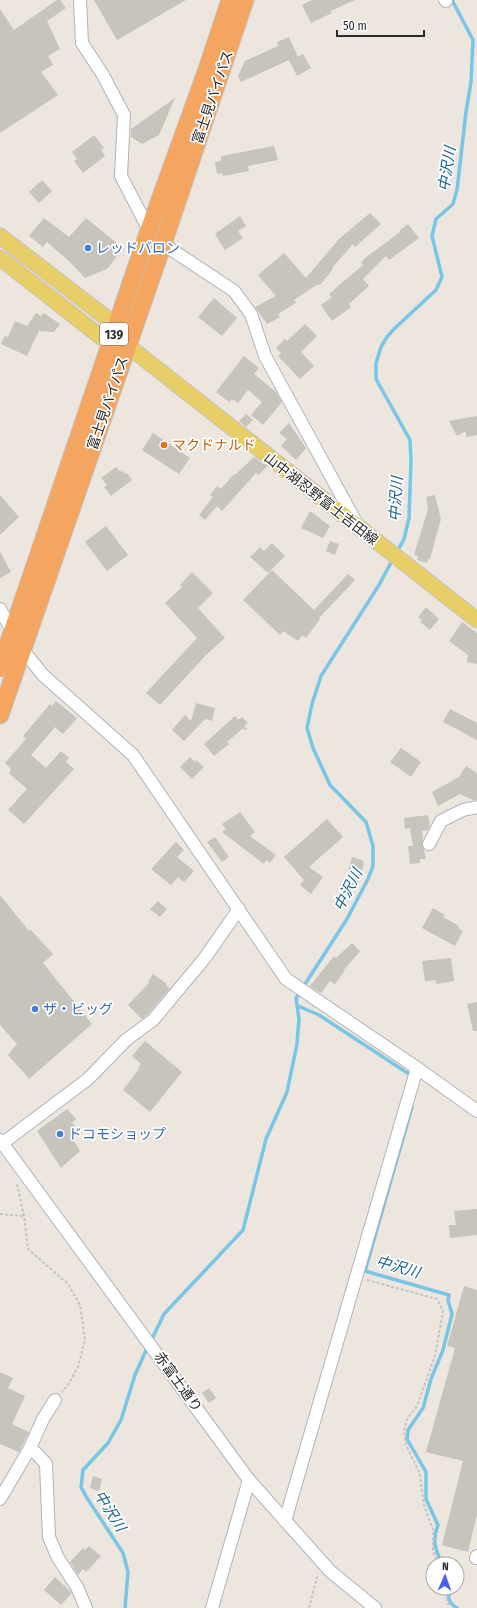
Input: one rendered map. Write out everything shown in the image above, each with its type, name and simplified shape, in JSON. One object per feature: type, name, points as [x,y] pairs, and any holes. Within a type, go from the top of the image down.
[{"type":"highway","name":"富士見バイパス","points":[[0,668],[149,230],[205,75],[230,0]]},
{"type":"highway","name":"富士見バイパス","points":[[0,715],[163,244],[245,0]]},
{"type":"main road","name":"山中湖忍野富士吉田線","points":[[0,236],[117,326],[128,346],[364,533],[477,620]]},
{"type":"main road","points":[[0,258],[110,344],[128,346]]},
{"type":"street","points":[[80,0],[82,43],[103,75],[124,115],[121,176],[149,230]]},
{"type":"street","points":[[163,244],[234,291],[251,314],[265,356],[364,533]]},
{"type":"street","points":[[0,609],[22,649],[43,675],[133,755],[286,980],[477,1110]]},
{"type":"street","points":[[429,844],[441,821],[463,810],[477,807]]},
{"type":"street","points":[[1,1141],[88,1079],[126,1040],[153,1020],[204,959],[239,909]]},
{"type":"street","points":[[285,1521],[417,1068]]},
{"type":"street","name":"赤富士通り","points":[[1,1141],[249,1480],[330,1571],[375,1608]]},
{"type":"street","points":[[0,1499],[30,1448],[43,1419],[55,1400]]},
{"type":"street","points":[[30,1448],[46,1464],[48,1537],[58,1558],[77,1587],[86,1608]]},
{"type":"street","points":[[212,1608],[249,1480]]},
{"type":"path","points":[[16,1178],[24,1216],[28,1249],[68,1284],[80,1305],[85,1340],[78,1367],[68,1385],[55,1400]]},
{"type":"path","points":[[0,1214],[24,1216]]},
{"type":"path","points":[[357,1277],[437,1299],[443,1311],[435,1356],[417,1406],[407,1419],[404,1431],[406,1445],[420,1474],[424,1505],[433,1530],[433,1551],[435,1556]]},
{"type":"path","points":[[309,1608],[322,1562]]},
{"type":"path","points":[[447,1596],[449,1608]]},
{"type":"building","points":[[57,0],[60,0],[66,8],[47,21],[60,49],[48,56],[53,65],[41,72],[58,95],[0,133],[0,9],[14,30]]},
{"type":"building","points":[[94,0],[186,0],[117,40]]},
{"type":"building","points":[[312,0],[355,0],[331,11],[332,13],[311,23],[302,5]]},
{"type":"building","points":[[289,37],[298,57],[303,54],[311,68],[297,76],[289,60],[241,82],[238,76],[245,61],[278,46],[277,42]]},
{"type":"building","points":[[175,98],[159,135],[142,144],[131,137],[131,129]]},
{"type":"building","points":[[94,135],[104,148],[101,150],[105,156],[83,173],[74,161],[77,159],[72,152]]},
{"type":"building","points":[[274,146],[278,160],[248,166],[249,171],[223,176],[222,173],[217,174],[215,162],[221,161],[221,156]]},
{"type":"building","points":[[42,180],[52,191],[39,203],[29,192]]},
{"type":"building","points":[[370,213],[381,224],[355,247],[353,244],[332,268],[333,269],[320,285],[318,284],[294,300],[296,303],[278,314],[280,317],[267,324],[255,307],[274,297],[275,295],[258,275],[284,253],[306,278],[339,239]]},
{"type":"building","points":[[240,216],[246,226],[238,231],[243,238],[225,250],[215,234]]},
{"type":"building","points":[[44,218],[69,237],[86,218],[123,248],[107,269],[85,278],[71,263],[47,242],[43,247],[29,236]]},
{"type":"building","points":[[408,224],[419,238],[389,260],[386,256],[363,279],[369,286],[349,304],[351,307],[332,321],[321,305],[332,297],[329,294],[363,265],[361,263],[365,258],[400,232],[399,231]]},
{"type":"building","points":[[214,298],[237,318],[222,336],[198,317]]},
{"type":"building","points":[[36,313],[41,316],[44,313],[60,324],[54,332],[39,331],[27,356],[1,344],[5,336],[8,337],[15,321],[27,326]]},
{"type":"building","points":[[305,324],[317,336],[301,352],[314,366],[300,379],[278,356],[281,353],[276,348],[285,339],[287,341]]},
{"type":"building","points":[[244,356],[259,368],[254,374],[276,392],[282,402],[263,425],[251,415],[262,402],[248,390],[238,403],[232,399],[229,402],[216,392]]},
{"type":"building","points":[[246,414],[253,420],[246,427],[239,421]]},
{"type":"building","points":[[477,416],[477,435],[466,437],[466,431],[457,436],[449,421]]},
{"type":"building","points":[[289,423],[306,448],[296,460],[281,446],[287,439],[279,433]]},
{"type":"building","points":[[153,433],[190,458],[179,474],[142,450]]},
{"type":"building","points":[[254,457],[267,466],[259,475],[256,473],[222,511],[217,506],[205,520],[199,515],[213,497],[210,495],[217,486],[221,489],[234,474],[235,475]]},
{"type":"building","points":[[116,467],[121,472],[123,471],[125,474],[127,473],[132,480],[111,496],[104,487],[107,485],[101,478]]},
{"type":"building","points":[[0,495],[19,517],[0,535]]},
{"type":"building","points":[[435,495],[441,519],[430,559],[428,559],[427,563],[417,560],[418,556],[414,555],[428,509],[426,497]]},
{"type":"building","points":[[310,511],[330,526],[323,538],[301,528]]},
{"type":"building","points":[[106,526],[128,555],[107,571],[85,542]]},
{"type":"building","points":[[330,541],[339,544],[335,555],[326,551]]},
{"type":"building","points":[[272,543],[285,556],[268,573],[250,557],[260,547],[264,551]]},
{"type":"building","points":[[0,551],[11,572],[0,578]]},
{"type":"building","points":[[272,570],[314,610],[348,574],[355,580],[319,618],[320,619],[306,638],[302,635],[298,641],[283,631],[280,635],[243,600]]},
{"type":"building","points":[[192,572],[213,593],[198,608],[225,638],[206,655],[160,705],[146,693],[197,638],[165,603],[182,587],[180,585]]},
{"type":"building","points":[[426,607],[439,619],[430,630],[420,622],[422,620],[418,617]]},
{"type":"building","points":[[462,622],[477,633],[477,664],[467,662],[468,655],[449,641]]},
{"type":"building","points":[[56,701],[77,718],[63,734],[55,727],[31,755],[46,768],[61,751],[69,758],[66,762],[74,769],[24,824],[8,810],[27,789],[9,773],[11,769],[5,763],[26,739],[23,736],[50,704],[52,706]]},
{"type":"building","points":[[196,703],[215,708],[212,721],[205,719],[184,741],[172,730],[185,715],[191,721]]},
{"type":"building","points":[[450,709],[477,723],[477,740],[443,722]]},
{"type":"building","points":[[235,716],[238,720],[242,717],[248,723],[244,726],[248,730],[242,729],[227,742],[229,744],[214,756],[204,744]]},
{"type":"building","points":[[401,748],[421,762],[411,777],[390,762]]},
{"type":"building","points":[[190,757],[204,767],[192,779],[180,767]]},
{"type":"building","points":[[466,766],[477,773],[477,800],[473,800],[460,794],[438,806],[432,792],[459,777]]},
{"type":"building","points":[[240,812],[255,832],[250,836],[276,855],[270,863],[266,860],[264,864],[222,832],[226,829],[222,824]]},
{"type":"building","points":[[428,815],[430,826],[428,830],[422,831],[422,845],[426,859],[420,859],[420,863],[410,864],[408,846],[413,846],[410,828],[405,829],[404,818]]},
{"type":"building","points":[[327,819],[343,837],[309,867],[323,877],[311,894],[300,885],[304,880],[284,857]]},
{"type":"building","points":[[215,837],[229,857],[222,862],[207,842]]},
{"type":"building","points":[[176,842],[184,850],[177,857],[194,871],[184,882],[178,877],[171,885],[151,869]]},
{"type":"building","points":[[352,857],[362,860],[364,863],[358,886],[345,883]]},
{"type":"building","points":[[0,895],[29,931],[30,929],[53,954],[43,963],[92,1024],[29,1079],[8,1055],[17,1044],[0,1025]]},
{"type":"building","points":[[158,901],[167,909],[160,917],[150,909]]},
{"type":"building","points":[[433,908],[445,915],[443,917],[459,926],[458,928],[463,931],[455,946],[422,928]]},
{"type":"building","points":[[352,943],[360,951],[343,971],[345,970],[335,984],[330,981],[321,993],[310,986],[334,956],[336,958]]},
{"type":"building","points":[[451,958],[454,981],[436,984],[436,980],[425,981],[422,961]]},
{"type":"building","points":[[153,974],[170,988],[142,1019],[128,1005],[149,983],[148,982]]},
{"type":"building","points":[[477,1002],[477,1031],[473,1031],[467,1004]]},
{"type":"building","points":[[145,1041],[182,1072],[150,1112],[123,1090],[139,1069],[138,1068],[141,1064],[132,1056]]},
{"type":"building","points":[[67,1109],[76,1119],[72,1123],[79,1132],[73,1139],[80,1151],[61,1168],[37,1131]]},
{"type":"building","points":[[477,1209],[477,1235],[450,1238],[449,1225],[456,1225],[454,1211]]},
{"type":"building","points":[[464,1286],[477,1290],[477,1515],[468,1552],[442,1545],[463,1461],[426,1452],[455,1348],[447,1346]]},
{"type":"building","points":[[0,1372],[13,1378],[8,1388],[25,1396],[12,1424],[29,1432],[19,1452],[0,1444]]},
{"type":"building","points":[[209,1388],[216,1398],[209,1403],[202,1393]]},
{"type":"building","points":[[93,1476],[102,1479],[99,1491],[90,1488]]},
{"type":"building","points":[[89,1546],[101,1556],[86,1572],[83,1569],[78,1575],[70,1562],[83,1548],[85,1550]]},
{"type":"building","points":[[55,1577],[72,1593],[61,1605],[44,1590]]},
{"type":"waterway","name":"中沢川","points":[[397,552],[404,539],[409,518],[411,461],[410,440],[376,379],[376,363],[381,347],[387,337],[436,290],[442,277],[432,236],[436,219],[453,204],[457,190],[471,82],[473,40],[452,0]]},
{"type":"waterway","name":"中沢川","points":[[151,1341],[164,1314],[243,1230],[266,1139],[287,1092],[297,1044],[299,1019],[296,998],[347,919],[368,879],[373,866],[373,846],[366,822],[330,785],[313,748],[307,728],[312,704],[321,676],[379,585],[393,559]]},
{"type":"waterway","name":"中沢川","points":[[298,1006],[319,1015],[412,1076]]},
{"type":"waterway","name":"中沢川","points":[[412,1107],[365,1271],[449,1295],[448,1300],[452,1314],[443,1350],[431,1379],[423,1408],[408,1430],[407,1439],[426,1472],[426,1499],[438,1525],[435,1535],[435,1544],[439,1556]]},
{"type":"waterway","name":"中沢川","points":[[125,1608],[128,1572],[123,1553],[81,1487],[83,1470],[108,1443],[121,1420],[135,1375],[148,1346]]},
{"type":"waterway","name":"中沢川","points":[[449,1596],[449,1600],[457,1608]]},
{"type":"place","name":"レッドバロン","points":[[88,248]]},
{"type":"place","name":"マクドナルド","points":[[164,445]]},
{"type":"place","name":"ザ・ビッグ","points":[[35,1009]]},
{"type":"place","name":"ドコモショップ","points":[[60,1134]]}]
